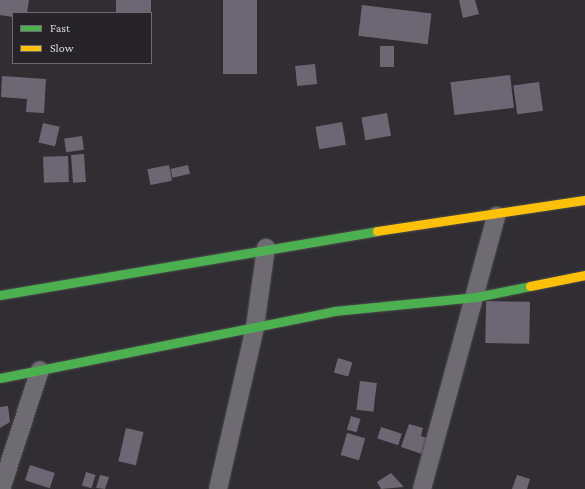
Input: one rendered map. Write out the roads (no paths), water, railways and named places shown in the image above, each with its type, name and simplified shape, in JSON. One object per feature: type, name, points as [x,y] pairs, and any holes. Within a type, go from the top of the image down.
[{"type":"street","points":[[0,295],[266,248],[496,216],[585,200]]},
{"type":"street","points":[[422,489],[476,297],[496,216]]},
{"type":"street","points":[[218,489],[255,327],[266,248]]},
{"type":"street","points":[[0,378],[334,311],[476,297],[585,275]]},
{"type":"street","points":[[1,489],[40,370]]}]
